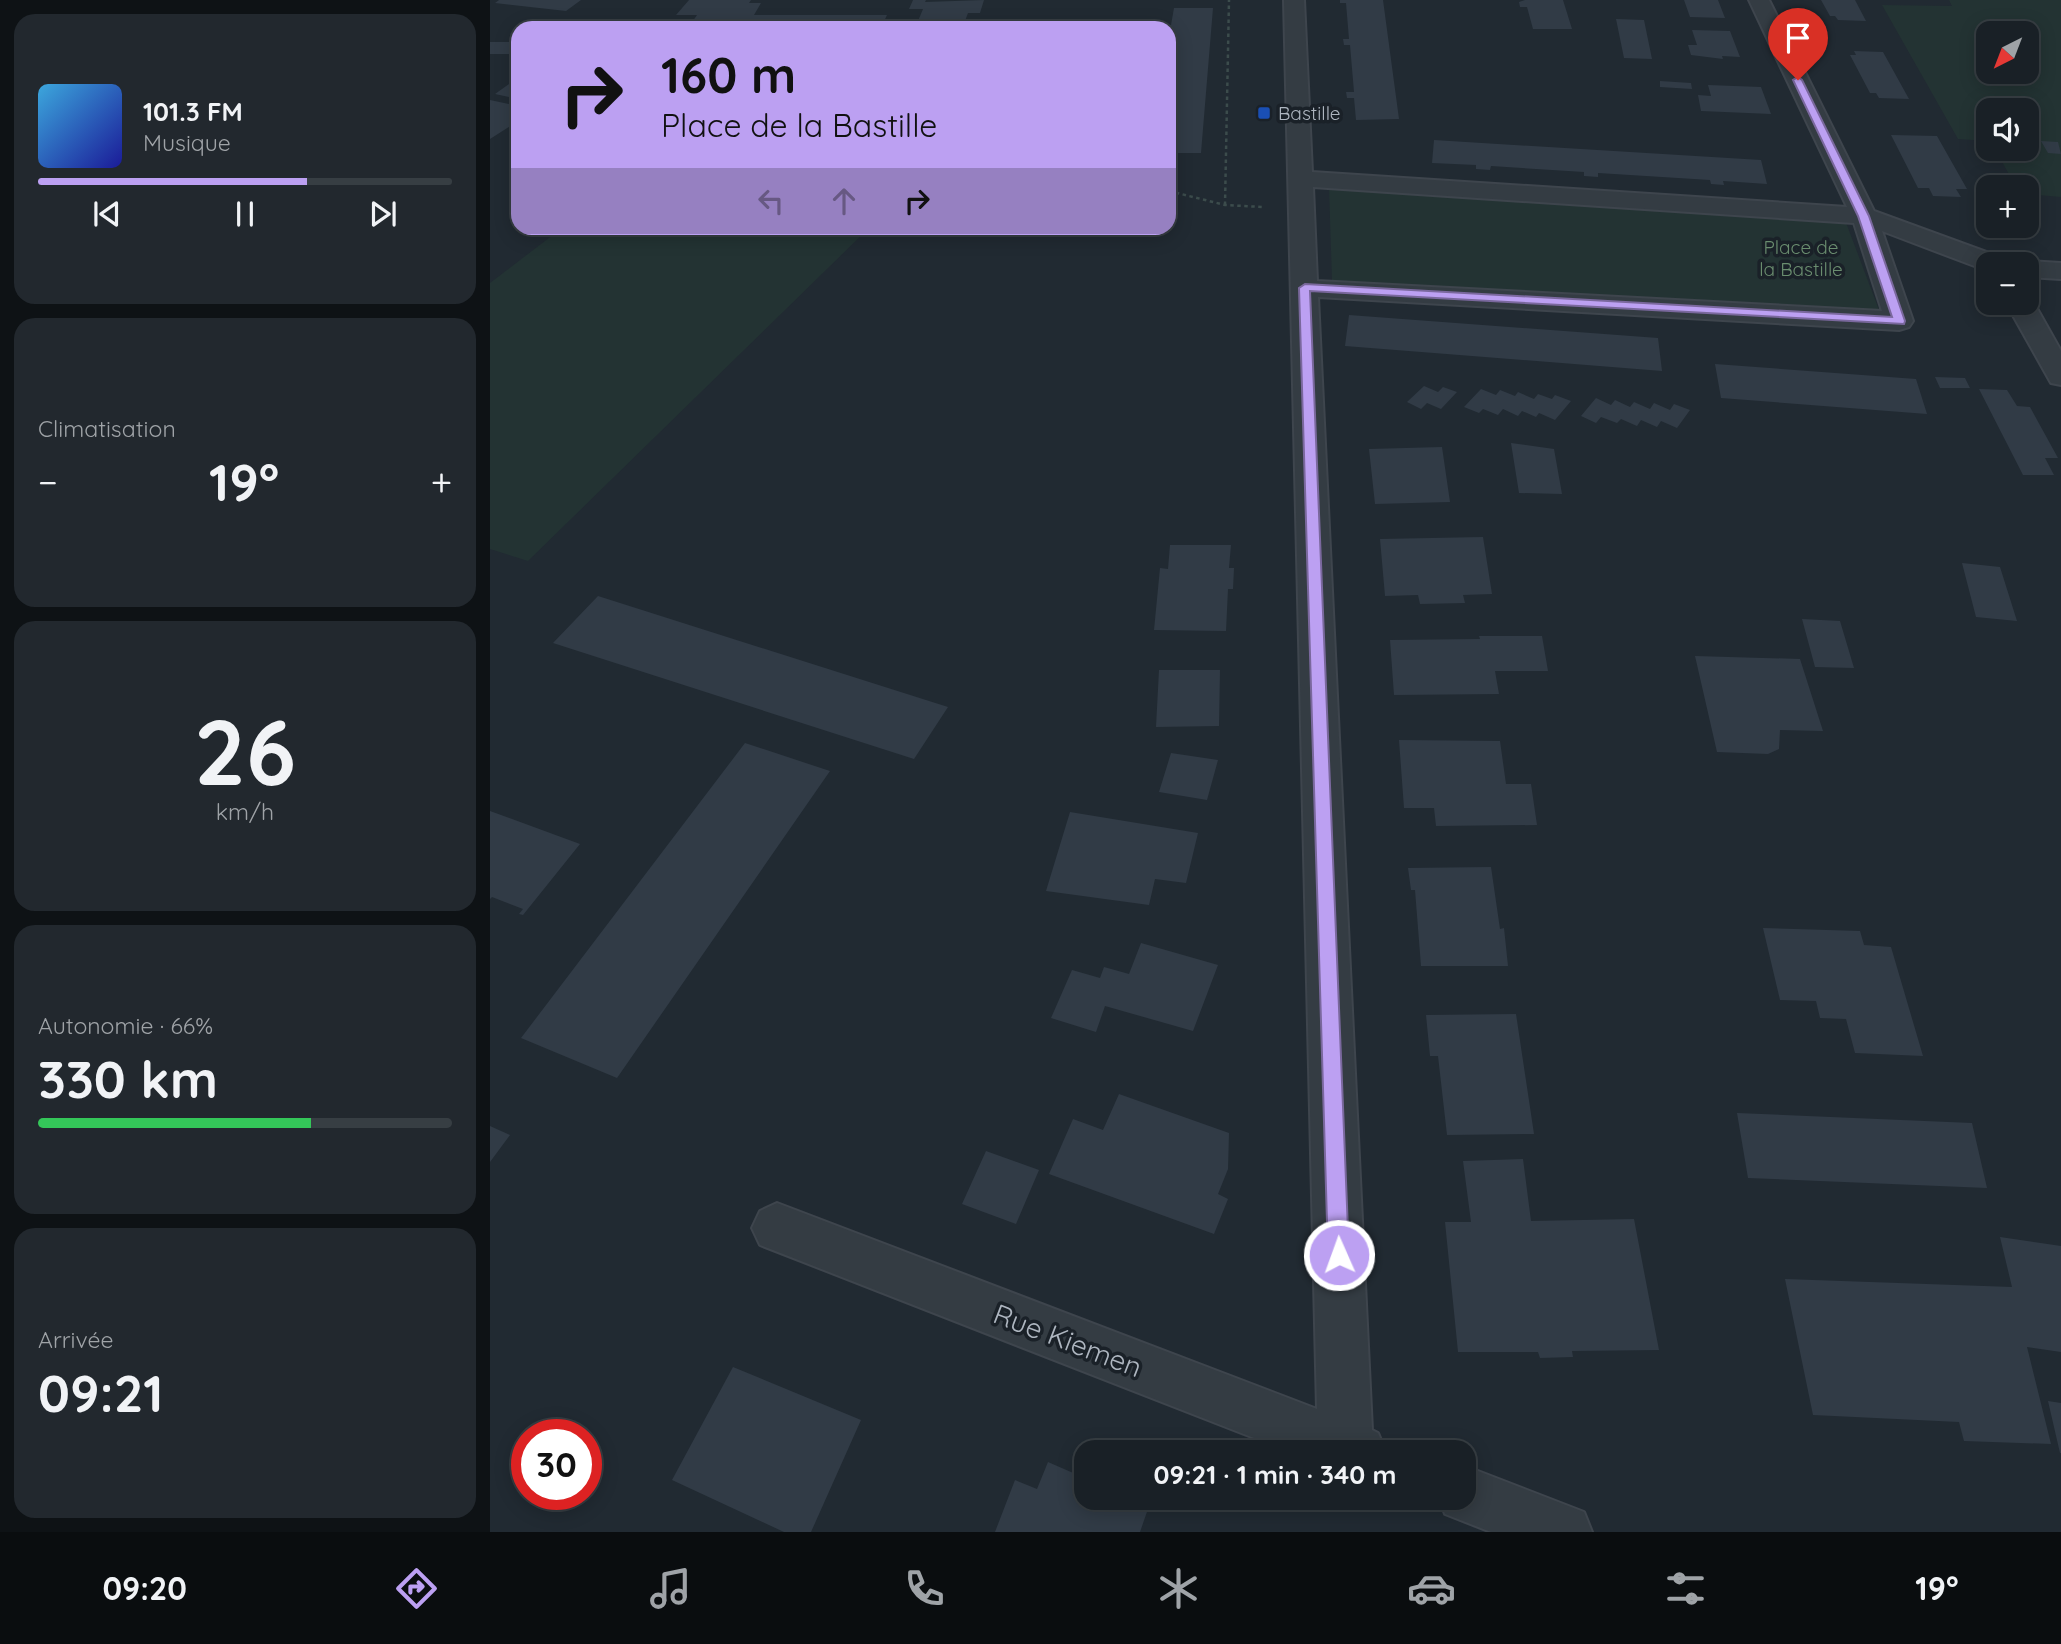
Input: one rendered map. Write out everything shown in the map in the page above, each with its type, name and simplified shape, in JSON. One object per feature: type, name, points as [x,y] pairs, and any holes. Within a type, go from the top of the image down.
[{"type":"street","points":[[1294,0],[1352,1440]]},
{"type":"street","points":[[1305,288],[1899,321],[1864,216],[1759,0]]},
{"type":"street","points":[[1301,194],[1864,216],[1976,257]]},
{"type":"street","points":[[2039,270],[2061,271]]},
{"type":"street","points":[[2027,315],[2061,376]]},
{"type":"street","name":"Rue Kiemen","points":[[777,1228],[1326,1440]]},
{"type":"street","points":[[1476,1498],[1564,1532]]},
{"type":"path","points":[[1225,205],[1229,0]]},
{"type":"path","points":[[1176,193],[1225,205],[1301,194]]},
{"type":"green space","points":[[1949,0],[2061,0],[2061,197],[2039,195],[2039,175],[2009,175],[2002,161],[2039,161],[2039,98],[1976,98],[1976,140],[1958,139],[1882,5],[1952,6]]},
{"type":"green space","name":"Place de la Bastille","points":[[1329,187],[1842,212],[1879,310],[1332,281]]},
{"type":"green space","points":[[553,235],[862,235],[528,561],[490,549],[490,283]]},
{"type":"building","points":[[499,0],[581,0],[566,11],[495,3]]},
{"type":"building","points":[[689,0],[751,0],[749,3],[761,3],[754,15],[887,15],[884,21],[693,21],[697,15],[676,15]]},
{"type":"building","points":[[913,0],[984,0],[980,13],[968,13],[965,21],[918,21],[923,9],[909,9]]},
{"type":"building","points":[[1340,0],[1383,0],[1399,119],[1356,120],[1354,98],[1347,98],[1346,92],[1354,92],[1350,45],[1344,45],[1343,39],[1349,39],[1346,3],[1340,3]]},
{"type":"building","points":[[1563,0],[1572,29],[1533,29],[1527,7],[1520,7],[1519,2]]},
{"type":"building","points":[[1684,0],[1718,0],[1725,18],[1690,17]]},
{"type":"building","points":[[1821,0],[1855,0],[1866,21],[1838,20],[1835,16],[1830,16]]},
{"type":"building","points":[[1174,8],[1213,8],[1201,153],[1176,153],[1176,21],[1172,21]]},
{"type":"building","points":[[1616,19],[1644,20],[1652,59],[1624,58]]},
{"type":"building","points":[[1692,30],[1730,31],[1740,57],[1722,56],[1723,59],[1691,55],[1688,45],[1697,45]]},
{"type":"building","points":[[490,42],[511,42],[511,54],[490,54]]},
{"type":"building","points":[[1854,51],[1883,52],[1909,99],[1879,98],[1876,93],[1870,93],[1850,55],[1856,55]]},
{"type":"building","points":[[1660,81],[1691,83],[1692,89],[1660,87]]},
{"type":"building","points":[[509,84],[511,84],[511,98],[495,94]]},
{"type":"building","points":[[1708,85],[1761,87],[1771,114],[1701,111],[1698,95],[1711,96]]},
{"type":"building","points":[[490,100],[511,104],[511,126],[490,139]]},
{"type":"building","points":[[1891,135],[1937,136],[1967,189],[1956,189],[1961,197],[1933,196],[1929,188],[1918,188]]},
{"type":"building","points":[[1434,140],[1761,160],[1767,184],[1723,181],[1724,185],[1711,184],[1710,180],[1598,173],[1598,177],[1584,176],[1584,172],[1491,166],[1490,170],[1476,169],[1476,165],[1432,163]]},
{"type":"building","points":[[2041,141],[2058,142],[2061,154],[2048,153]]},
{"type":"building","points":[[1349,315],[1658,338],[1662,371],[1345,346]]},
{"type":"building","points":[[1715,364],[1916,379],[1927,414],[1721,398]]},
{"type":"building","points":[[1935,377],[1965,378],[1970,388],[1940,388]]},
{"type":"building","points":[[1424,386],[1438,392],[1443,387],[1457,392],[1441,409],[1427,403],[1421,409],[1407,402]]},
{"type":"building","points":[[1481,389],[1496,395],[1500,390],[1515,396],[1518,392],[1534,399],[1538,394],[1552,399],[1555,395],[1571,401],[1555,420],[1539,413],[1536,417],[1522,411],[1518,416],[1503,409],[1498,415],[1483,409],[1479,413],[1464,407]]},
{"type":"building","points":[[1979,389],[2007,390],[2017,406],[2030,407],[2058,458],[2045,458],[2054,475],[2023,475]]},
{"type":"building","points":[[1596,398],[1611,405],[1615,400],[1630,407],[1634,402],[1650,409],[1654,403],[1670,410],[1674,404],[1690,410],[1677,428],[1661,421],[1657,427],[1641,420],[1637,426],[1621,419],[1617,423],[1601,417],[1596,423],[1581,416]]},
{"type":"building","points":[[1511,443],[1554,449],[1562,494],[1519,493]]},
{"type":"building","points":[[1442,447],[1450,502],[1375,504],[1369,449]]},
{"type":"building","points":[[1483,537],[1492,594],[1463,595],[1465,603],[1420,604],[1418,595],[1385,596],[1380,539]]},
{"type":"building","points":[[1170,545],[1231,545],[1229,568],[1234,568],[1233,589],[1228,589],[1226,631],[1154,630],[1160,568],[1168,569]]},
{"type":"building","points":[[1962,563],[2000,567],[2017,621],[1976,617]]},
{"type":"building","points":[[598,596],[948,707],[914,759],[553,643]]},
{"type":"building","points":[[1802,619],[1840,621],[1854,668],[1815,667]]},
{"type":"building","points":[[1479,636],[1542,636],[1548,671],[1495,671],[1499,694],[1394,695],[1390,640],[1480,639]]},
{"type":"building","points":[[1695,656],[1800,659],[1823,731],[1780,730],[1779,749],[1768,754],[1717,752]]},
{"type":"building","points":[[1159,670],[1220,670],[1219,726],[1156,727]]},
{"type":"building","points":[[1399,740],[1500,741],[1506,784],[1531,784],[1537,825],[1436,826],[1434,808],[1404,808]]},
{"type":"building","points":[[745,743],[830,771],[617,1078],[521,1038]]},
{"type":"building","points":[[1171,753],[1218,760],[1207,800],[1159,792]]},
{"type":"building","points":[[490,811],[580,844],[523,915],[519,914],[523,909],[492,897],[490,899]]},
{"type":"building","points":[[1070,812],[1198,833],[1186,883],[1155,879],[1149,905],[1046,891]]},
{"type":"building","points":[[1491,867],[1500,929],[1504,928],[1508,966],[1421,966],[1415,890],[1411,890],[1408,868]]},
{"type":"building","points":[[1763,928],[1860,931],[1864,945],[1891,947],[1923,1056],[1855,1053],[1846,1019],[1820,1018],[1816,1001],[1780,1000]]},
{"type":"building","points":[[1141,943],[1218,965],[1193,1031],[1105,1006],[1096,1032],[1051,1018],[1072,970],[1100,978],[1104,967],[1129,974]]},
{"type":"building","points":[[1516,1014],[1534,1134],[1447,1135],[1438,1056],[1430,1056],[1426,1015]]},
{"type":"building","points":[[1119,1094],[1229,1133],[1228,1169],[1218,1194],[1228,1199],[1214,1234],[1049,1174],[1073,1119],[1103,1130]]},
{"type":"building","points":[[1737,1113],[1972,1123],[1987,1188],[1748,1178]]},
{"type":"building","points":[[490,1126],[510,1135],[490,1162]]},
{"type":"building","points":[[986,1151],[1039,1170],[1016,1224],[962,1204]]},
{"type":"building","points":[[1523,1159],[1531,1221],[1634,1219],[1659,1350],[1572,1351],[1573,1357],[1540,1358],[1538,1352],[1458,1352],[1445,1222],[1471,1222],[1463,1161]]},
{"type":"building","points":[[2000,1237],[2061,1246],[2061,1352],[2027,1347],[2051,1444],[1964,1441],[1959,1422],[1813,1415],[1785,1279],[2012,1287]]},
{"type":"building","points":[[733,1367],[861,1420],[811,1532],[784,1532],[672,1480]]},
{"type":"building","points":[[2048,1401],[2061,1403],[2061,1453],[2060,1453]]},
{"type":"building","points":[[1048,1462],[1074,1473],[1074,1510],[1148,1510],[1140,1532],[995,1532],[1015,1480],[1037,1489]]},
{"type":"place","name":"Bastille","points":[[1264,113]]},
{"type":"route","points":[[1339,1255],[1305,288],[1899,321],[1864,216],[1798,80]]}]
